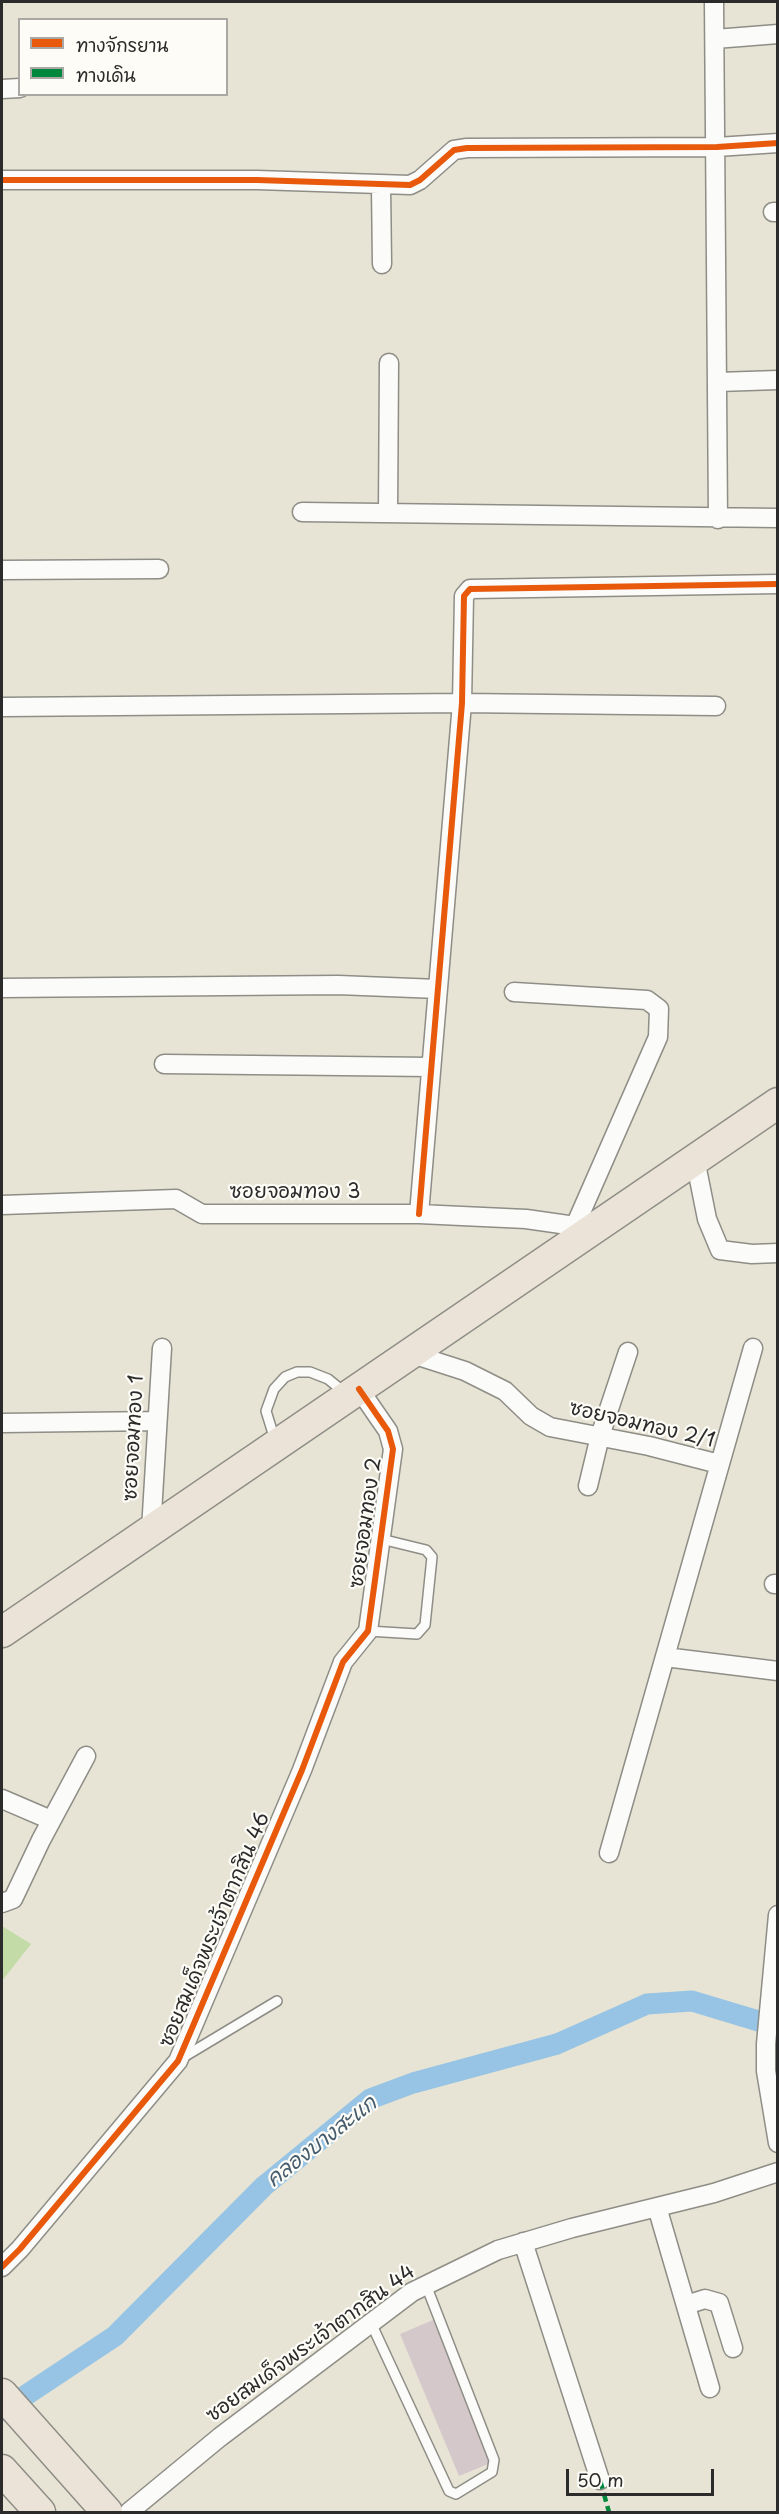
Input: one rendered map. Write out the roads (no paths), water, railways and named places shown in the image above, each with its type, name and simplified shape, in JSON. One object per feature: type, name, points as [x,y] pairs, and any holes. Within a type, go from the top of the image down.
[{"type":"main road","points":[[2,1632],[276,1442],[354,1392],[583,1228],[695,1159],[777,1102]]},
{"type":"main road","points":[[2,2394],[107,2512]]},
{"type":"main road","points":[[2,2470],[39,2512]]},
{"type":"street","points":[[714,2],[717,147],[718,519]]},
{"type":"street","points":[[715,39],[777,34]]},
{"type":"street","points":[[2,89],[18,88]]},
{"type":"street","points":[[2,180],[257,180],[381,186],[410,185],[420,180],[454,150],[467,148],[717,147],[777,143]]},
{"type":"street","points":[[381,186],[382,264]]},
{"type":"street","points":[[388,513],[389,363]]},
{"type":"street","points":[[718,382],[777,380]]},
{"type":"street","points":[[302,512],[777,518]]},
{"type":"street","points":[[2,570],[159,569]]},
{"type":"street","points":[[419,1214],[462,703],[464,596],[471,589],[777,584]]},
{"type":"street","points":[[2,707],[462,703],[716,706]]},
{"type":"street","points":[[2,988],[338,985],[438,989]]},
{"type":"street","points":[[514,992],[647,1000],[658,1009],[658,1037],[583,1228]]},
{"type":"street","points":[[164,1064],[432,1067]]},
{"type":"street","points":[[695,1159],[707,1219],[720,1250],[752,1254],[777,1253]]},
{"type":"street","name":"ซอยจอมทอง 3","points":[[2,1206],[176,1199],[202,1214],[419,1214],[526,1219],[583,1228]]},
{"type":"street","name":"ซอยจอมทอง 1","points":[[151,1530],[162,1348]]},
{"type":"street","points":[[719,1464],[753,1348]]},
{"type":"street","points":[[588,1486],[600,1436],[628,1352]]},
{"type":"street","name":"ซอยจอมทอง 2/1","points":[[409,1353],[465,1371],[505,1391],[531,1416],[550,1427],[600,1436],[719,1464],[609,1853]]},
{"type":"street","name":"ซอยจอมทอง 2","points":[[354,1392],[388,1431],[393,1449],[368,1631]]},
{"type":"street","points":[[2,1424],[157,1421]]},
{"type":"street","name":"ซอยสมเด็จพระเจ้าตากสิน 46","points":[[2,2266],[28,2240],[178,2061],[302,1770],[343,1662],[368,1631]]},
{"type":"street","points":[[665,1657],[777,1671]]},
{"type":"street","points":[[2,1903],[13,1899],[51,1820],[86,1756]]},
{"type":"street","points":[[2,1799],[51,1820]]},
{"type":"street","points":[[777,1915],[766,2044],[766,2071],[777,2143]]},
{"type":"street","name":"ซอยสมเด็จพระเจ้าตากสิน 44","points":[[129,2512],[220,2437],[412,2292],[498,2250],[714,2193],[777,2172]]},
{"type":"street","points":[[657,2207],[710,2388]]},
{"type":"street","points":[[524,2242],[600,2480]]},
{"type":"street","points":[[686,2305],[705,2300],[719,2303],[734,2348]]},
{"type":"lane","points":[[276,1442],[266,1411],[274,1389],[285,1377],[297,1372],[310,1372],[354,1392]]},
{"type":"lane","points":[[368,1631],[417,1634],[425,1625],[432,1557],[426,1550],[381,1539]]},
{"type":"lane","points":[[178,2061],[277,2001]]},
{"type":"lane","points":[[371,2323],[449,2491],[456,2494],[492,2472],[494,2460],[426,2285]]},
{"type":"waterway","name":"คลองบางสะแก","points":[[2,2411],[115,2336],[264,2186],[370,2099],[413,2083],[557,2044],[647,2004],[692,2001],[778,2027]]}]
